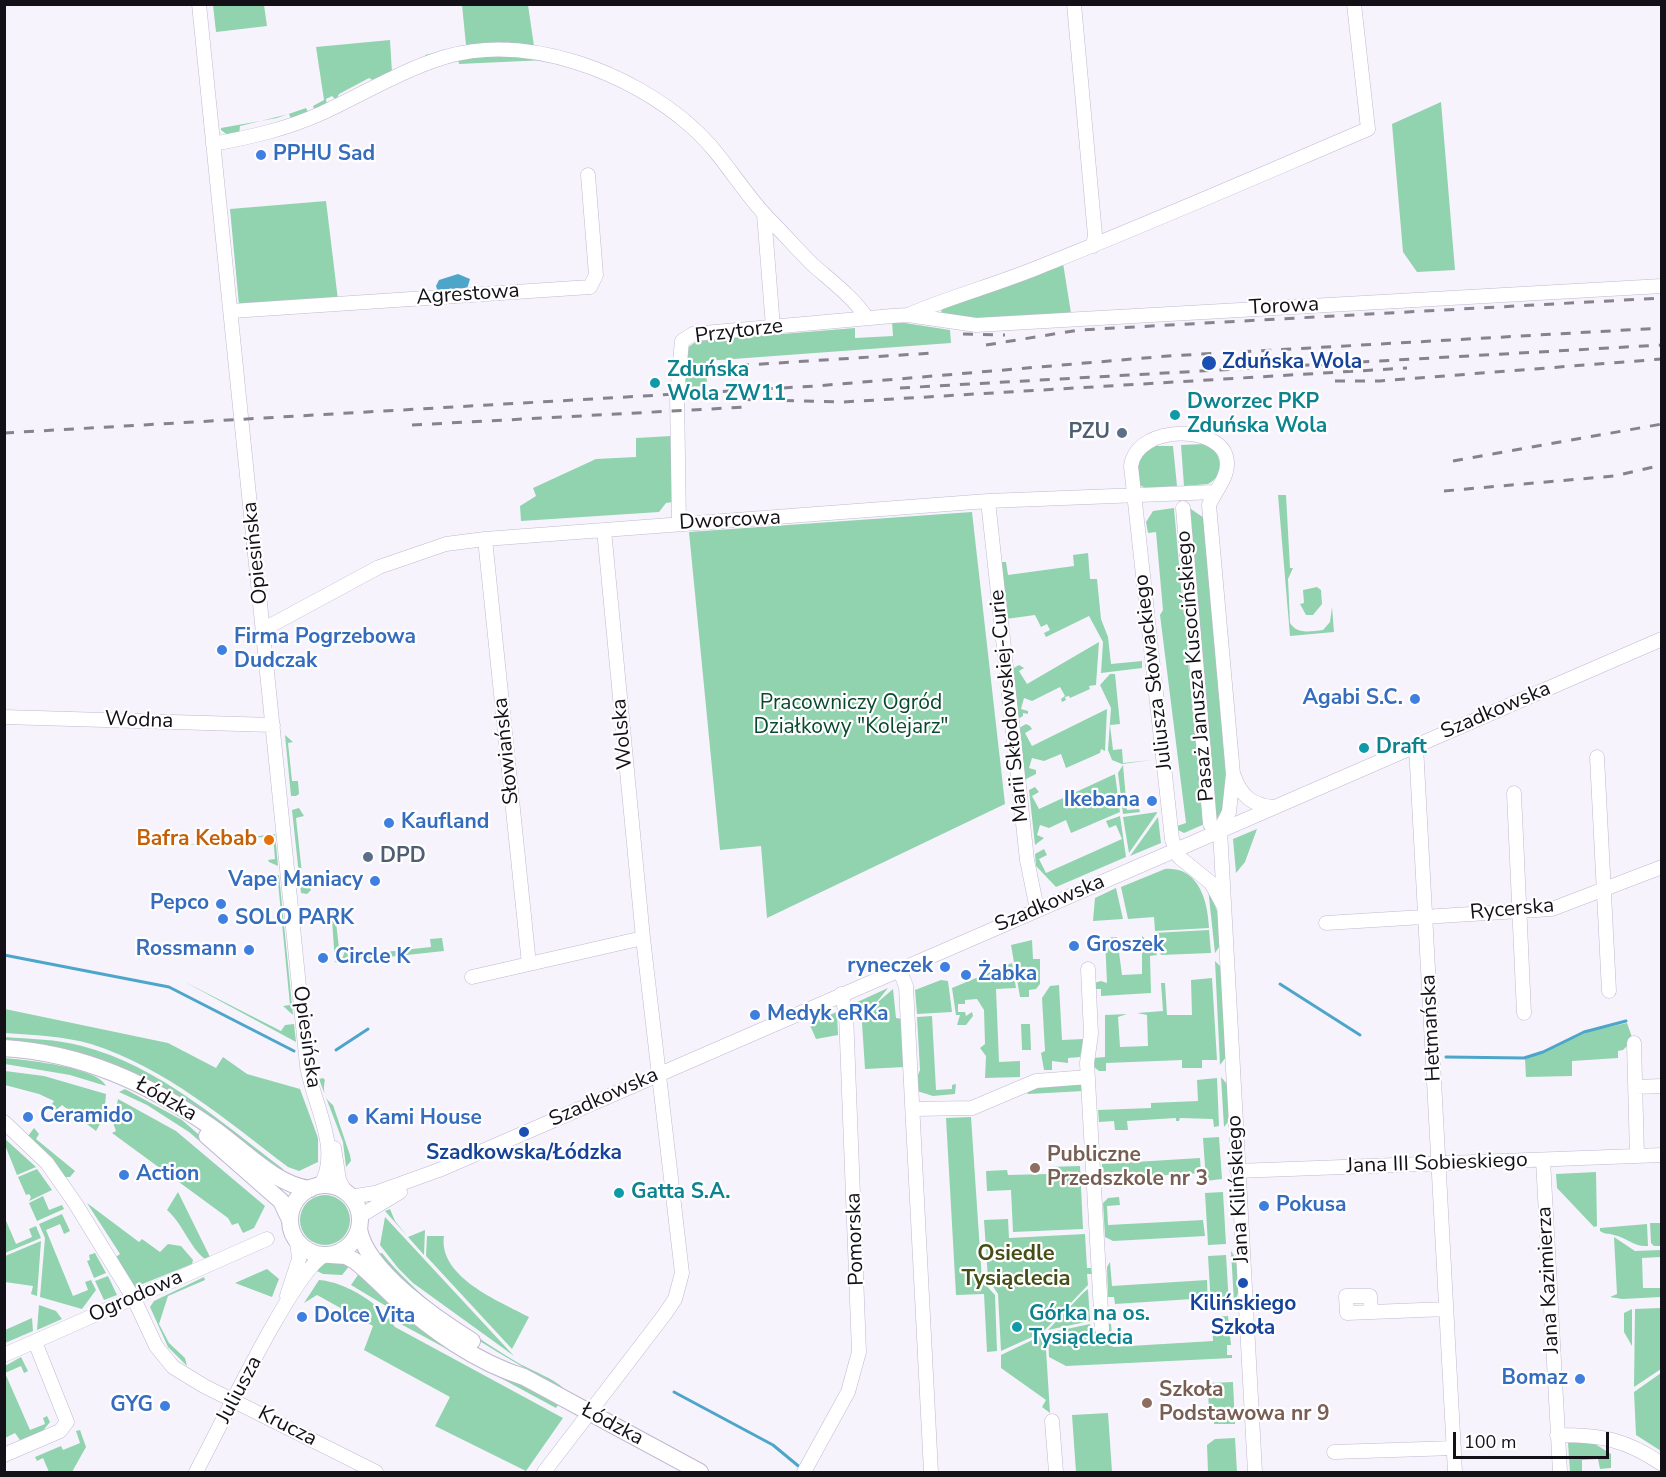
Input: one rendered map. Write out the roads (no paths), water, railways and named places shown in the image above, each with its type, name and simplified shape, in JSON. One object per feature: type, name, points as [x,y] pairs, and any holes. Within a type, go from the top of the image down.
[{"type":"main road","name":"Łódzka","points":[[4,1048],[68,1057],[133,1080],[212,1127],[289,1185],[315,1187]]},
{"type":"main road","name":"Łódzka","points":[[4,1053],[40,1057],[95,1071],[157,1099],[185,1118],[273,1193],[284,1204],[290,1220]]},
{"type":"main road","points":[[330,1186],[348,1195],[359,1222],[350,1245],[327,1255],[310,1252],[297,1241],[290,1220],[297,1200],[315,1187],[330,1186]]},
{"type":"main road","name":"Łódzka","points":[[359,1222],[364,1245],[404,1290],[458,1332],[512,1366],[524,1377]]},
{"type":"main road","name":"Łódzka","points":[[327,1255],[345,1256],[355,1261],[411,1312],[452,1342],[499,1370],[524,1377],[700,1473]]},
{"type":"street","name":"Opiesińska","points":[[199,4],[232,310],[307,1065],[328,1146],[327,1165],[315,1187]]},
{"type":"street","points":[[1074,4],[1095,235],[1093,246]]},
{"type":"street","points":[[908,315],[933,304],[998,284],[1093,246],[1368,129],[1354,4]]},
{"type":"street","points":[[213,144],[255,137],[287,127],[405,72],[447,57],[500,50],[538,54],[583,66],[627,82],[649,94],[693,128],[717,153],[764,214],[812,263],[849,296],[867,318]]},
{"type":"street","name":"Agrestowa","points":[[232,310],[590,287],[596,275],[588,175]]},
{"type":"street","points":[[764,214],[773,327]]},
{"type":"street","name":"Torowa","points":[[908,315],[976,326],[1662,286]]},
{"type":"street","name":"Przytorze","points":[[679,524],[676,394],[682,341],[693,334],[908,315]]},
{"type":"street","name":"Juliusza Słowackiego","points":[[1174,850],[1134,495],[1132,459],[1146,441],[1158,436],[1197,435],[1212,439],[1220,445],[1228,464],[1224,478],[1215,492]]},
{"type":"street","points":[[1215,492],[1209,508],[1233,774],[1229,812],[1215,827]]},
{"type":"street","name":"Dworcowa","points":[[264,629],[379,567],[446,544],[485,539],[988,501],[1215,492]]},
{"type":"street","name":"Marii Skłodowskiej-Curie","points":[[988,501],[1027,860],[1037,909]]},
{"type":"street","name":"Pasaż Janusza Kusocińskiego","points":[[1183,508],[1215,827]]},
{"type":"street","name":"Wolska","points":[[544,1473],[665,1314],[681,1285],[681,1254],[643,938],[604,530]]},
{"type":"street","name":"Słowiańska","points":[[485,539],[529,964]]},
{"type":"street","name":"Szadkowska","points":[[348,1195],[375,1193],[439,1170],[1174,850],[1215,827],[1273,807],[1662,639]]},
{"type":"street","name":"Wodna","points":[[4,717],[273,725]]},
{"type":"street","name":"Hetmańska","points":[[1416,746],[1455,1473]]},
{"type":"street","points":[[1597,757],[1609,991]]},
{"type":"street","points":[[1233,774],[1244,796],[1262,806],[1273,807]]},
{"type":"street","points":[[1514,793],[1524,1013]]},
{"type":"street","name":"Jana Kilińskiego","points":[[1215,827],[1223,905],[1254,1473]]},
{"type":"street","name":"Jana Kilińskiego","points":[[1174,850],[1179,857],[1211,883],[1223,905]]},
{"type":"street","name":"Rycerska","points":[[1326,923],[1427,919],[1552,909],[1603,892],[1662,867]]},
{"type":"street","points":[[472,978],[643,938]]},
{"type":"street","points":[[899,969],[906,986],[931,1473]]},
{"type":"street","points":[[1088,969],[1091,1034],[1087,1062],[1101,1329]]},
{"type":"street","name":"Pomorska","points":[[804,1473],[854,1381],[859,1352],[846,1013],[841,994]]},
{"type":"street","points":[[1634,1043],[1637,1156]]},
{"type":"street","points":[[913,1109],[972,1108],[1036,1081],[1088,1077]]},
{"type":"street","points":[[1636,1088],[1662,1086]]},
{"type":"street","name":"Opiesińska","points":[[315,1102],[332,1135],[339,1180],[348,1195]]},
{"type":"street","name":"Krucza","points":[[4,1122],[47,1163],[134,1299],[156,1346],[173,1367],[375,1473]]},
{"type":"street","name":"Jana III Sobieskiego","points":[[1237,1171],[1662,1155]]},
{"type":"street","name":"Jana Kazimierza","points":[[1543,1160],[1560,1473]]},
{"type":"street","name":"Szadkowska","points":[[359,1222],[439,1170]]},
{"type":"street","name":"Ogrodowa","points":[[4,1354],[267,1239]]},
{"type":"street","name":"Juliusza","points":[[284,1307],[299,1259],[297,1241]]},
{"type":"street","name":"Juliusza","points":[[196,1473],[284,1307],[310,1264],[327,1255]]},
{"type":"street","points":[[1371,1312],[1446,1309]]},
{"type":"street","points":[[4,1455],[60,1431],[67,1422],[34,1342]]},
{"type":"street","points":[[1052,1421],[1056,1473]]},
{"type":"street","points":[[1557,1435],[1612,1438],[1640,1449],[1662,1464]]},
{"type":"street","points":[[1334,1452],[1454,1448]]},
{"type":"water","points":[[458,274],[470,279],[467,289],[438,292],[436,286],[439,280]]},
{"type":"waterway","points":[[4,955],[169,987],[294,1051]]},
{"type":"waterway","points":[[1280,984],[1360,1035]]},
{"type":"waterway","points":[[1446,1057],[1524,1058],[1543,1052],[1584,1032],[1626,1021]]},
{"type":"waterway","points":[[336,1050],[368,1029]]},
{"type":"waterway","points":[[674,1392],[773,1445],[802,1469]]},
{"type":"railway","points":[[986,345],[1079,330],[1662,298]]},
{"type":"railway","points":[[4,433],[816,386],[1168,356],[1662,328]]},
{"type":"railway","points":[[963,334],[1005,335]]},
{"type":"railway","points":[[900,388],[1662,345]]},
{"type":"railway","points":[[699,368],[933,353]]},
{"type":"railway","points":[[1335,381],[1380,381],[1662,359]]},
{"type":"railway","points":[[724,399],[843,402],[1407,368]]},
{"type":"railway","points":[[412,425],[747,407]]},
{"type":"railway","points":[[1453,461],[1662,424]]},
{"type":"railway","points":[[1444,491],[1614,476],[1662,465]]},
{"type":"place","name":"PPHU Sad","points":[[261,155]]},
{"type":"place","name":"Zduńska Wola","points":[[1209,363]]},
{"type":"place","name":"Zduńska Wola ZW11","points":[[655,383]]},
{"type":"place","name":"Dworzec PKP Zduńska Wola","points":[[1175,415]]},
{"type":"place","name":"PZU","points":[[1122,433]]},
{"type":"place","name":"Firma Pogrzebowa Dudczak","points":[[222,650]]},
{"type":"place","name":"Agabi S.C.","points":[[1415,699]]},
{"type":"place","name":"Draft","points":[[1364,748]]},
{"type":"place","name":"Ikebana","points":[[1152,801]]},
{"type":"place","name":"Kaufland","points":[[389,823]]},
{"type":"place","name":"Bafra Kebab","points":[[269,840]]},
{"type":"place","name":"DPD","points":[[368,857]]},
{"type":"place","name":"Vape Maniacy","points":[[375,881]]},
{"type":"place","name":"Pepco","points":[[221,904]]},
{"type":"place","name":"SOLO PARK","points":[[223,919]]},
{"type":"place","name":"Groszek","points":[[1074,946]]},
{"type":"place","name":"Rossmann","points":[[249,950]]},
{"type":"place","name":"Circle K","points":[[323,958]]},
{"type":"place","name":"ryneczek","points":[[945,967]]},
{"type":"place","name":"Żabka","points":[[966,975]]},
{"type":"place","name":"Medyk eRKa","points":[[755,1015]]},
{"type":"place","name":"Ceramido","points":[[28,1117]]},
{"type":"place","name":"Kami House","points":[[353,1119]]},
{"type":"place","name":"Szadkowska/Łódzka","points":[[524,1132]]},
{"type":"place","name":"Publiczne Przedszkole nr 3","points":[[1035,1168]]},
{"type":"place","name":"Action","points":[[124,1175]]},
{"type":"place","name":"Gatta S.A.","points":[[619,1193]]},
{"type":"place","name":"Pokusa","points":[[1264,1206]]},
{"type":"place","name":"Kilińskiego Szkoła","points":[[1243,1283]]},
{"type":"place","name":"Dolce Vita","points":[[302,1317]]},
{"type":"place","name":"Górka na os. Tysiąclecia","points":[[1017,1327]]},
{"type":"place","name":"Bomaz","points":[[1580,1379]]},
{"type":"place","name":"Szkoła Podstawowa nr 9","points":[[1147,1403]]},
{"type":"place","name":"GYG","points":[[165,1406]]},
{"type":"district","name":"Osiedle Tysiąclecia","points":[[1016,1268]]},
{"type":"park label","name":"Pracowniczy Ogród Działkowy \"Kolejarz\"","points":[[851,716]]}]
